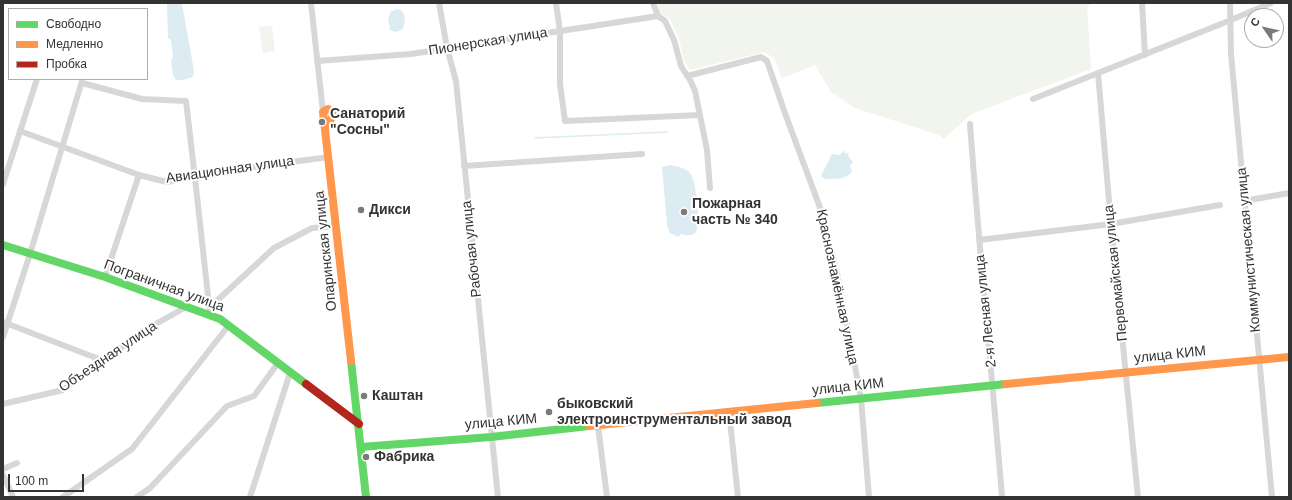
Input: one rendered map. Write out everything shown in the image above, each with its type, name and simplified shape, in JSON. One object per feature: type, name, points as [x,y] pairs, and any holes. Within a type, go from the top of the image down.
[{"type":"main road","name":"Опаринская улица","points":[[323,112],[328,109],[333,112],[332,119],[325,128],[366,497]]},
{"type":"main road","name":"Пограничная улица","points":[[3,244],[30,254],[105,277],[186,307],[210,311],[359,424]]},
{"type":"main road","name":"улица КИМ","points":[[361,447],[491,437],[730,411],[1289,357]]},
{"type":"street","points":[[311,3],[323,112]]},
{"type":"street","name":"Рабочая улица","points":[[440,3],[447,48],[456,81],[498,497]]},
{"type":"street","points":[[556,3],[560,31],[560,84],[565,121],[700,115]]},
{"type":"street","points":[[653,3],[658,16],[665,21],[674,40],[681,66],[695,91],[707,150],[710,188]]},
{"type":"street","points":[[1142,3],[1145,55]]},
{"type":"street","name":"Коммунистическая улица","points":[[1230,3],[1231,54],[1272,497]]},
{"type":"street","points":[[1033,99],[1271,3]]},
{"type":"street","name":"Пионерская улица","points":[[317,61],[411,54],[658,16]]},
{"type":"street","name":"Краснознамённая улица","points":[[687,76],[761,57],[767,61],[822,213],[837,272],[861,398],[869,497]]},
{"type":"street","name":"Первомайская улица","points":[[1098,73],[1111,224],[1138,497]]},
{"type":"street","points":[[3,184],[36,80]]},
{"type":"street","points":[[3,337],[5,322],[30,254],[82,81],[142,99],[186,101],[210,311]]},
{"type":"street","name":"2-я Лесная улица","points":[[970,124],[1002,497]]},
{"type":"street","name":"Авиационная улица","points":[[20,131],[139,175],[167,182],[254,167],[329,157]]},
{"type":"street","points":[[464,166],[642,154]]},
{"type":"street","points":[[105,277],[139,175]]},
{"type":"street","points":[[1244,201],[1289,193]]},
{"type":"street","points":[[979,240],[1111,224],[1220,205]]},
{"type":"street","points":[[210,311],[274,248],[312,228],[336,226]]},
{"type":"street","name":"Объездная улица","points":[[3,404],[63,390],[147,329],[186,307]]},
{"type":"street","points":[[5,322],[104,361]]},
{"type":"street","points":[[63,497],[132,449],[229,325]]},
{"type":"street","points":[[137,497],[150,488],[227,406],[254,396],[278,363]]},
{"type":"street","points":[[250,497],[290,373]]},
{"type":"street","points":[[730,411],[738,497]]},
{"type":"street","points":[[598,426],[607,497]]},
{"type":"street","points":[[3,469],[17,463]]},
{"type":"street","points":[[3,475],[12,497]]},
{"type":"shaded area","points":[[167,3],[181,3],[183,9],[194,71],[193,77],[183,80],[176,80],[173,75],[171,40],[168,38]]},
{"type":"shaded area","points":[[657,3],[1091,3],[1087,8],[1091,69],[971,114],[944,139],[939,135],[855,108],[831,92],[815,65],[782,78],[774,58],[764,52],[690,70],[684,61],[679,39],[670,19],[660,13]]},
{"type":"shaded area","points":[[397,9],[403,12],[405,20],[402,30],[395,32],[390,30],[388,18],[390,12]]},
{"type":"shaded area","points":[[272,26],[275,51],[263,53],[259,27]]},
{"type":"shaded area","points":[[844,150],[845,153],[849,153],[848,156],[853,162],[850,166],[852,172],[849,175],[840,178],[825,179],[821,176],[832,154],[840,155]]},
{"type":"shaded area","points":[[670,165],[686,170],[692,177],[696,192],[698,221],[696,232],[691,235],[681,234],[678,237],[670,233],[667,225],[662,167]]},
{"type":"waterway","points":[[535,138],[668,132]]},
{"type":"traffic: fast","points":[[3,245],[105,277],[220,319],[306,384]]},
{"type":"traffic: fast","points":[[351,361],[366,497]]},
{"type":"traffic: fast","points":[[817,403],[1006,384]]},
{"type":"traffic: fast","points":[[361,447],[491,437],[589,426]]},
{"type":"traffic: slow","points":[[325,128],[333,116],[333,112],[328,109],[323,112],[351,361]]},
{"type":"traffic: slow","points":[[1006,384],[1289,357]]},
{"type":"traffic: slow","points":[[589,426],[817,403]]},
{"type":"traffic: jam","points":[[306,384],[359,424]]},
{"type":"place","name":"Санаторий \"Сосны\"","points":[[322,122]]},
{"type":"place","name":"Дикси","points":[[361,210]]},
{"type":"place","name":"Пожарная часть № 340","points":[[684,212]]},
{"type":"place","name":"Каштан","points":[[364,396]]},
{"type":"place","name":"быковский электроинструментальный завод","points":[[549,412]]},
{"type":"place","name":"Фабрика","points":[[366,457]]}]
